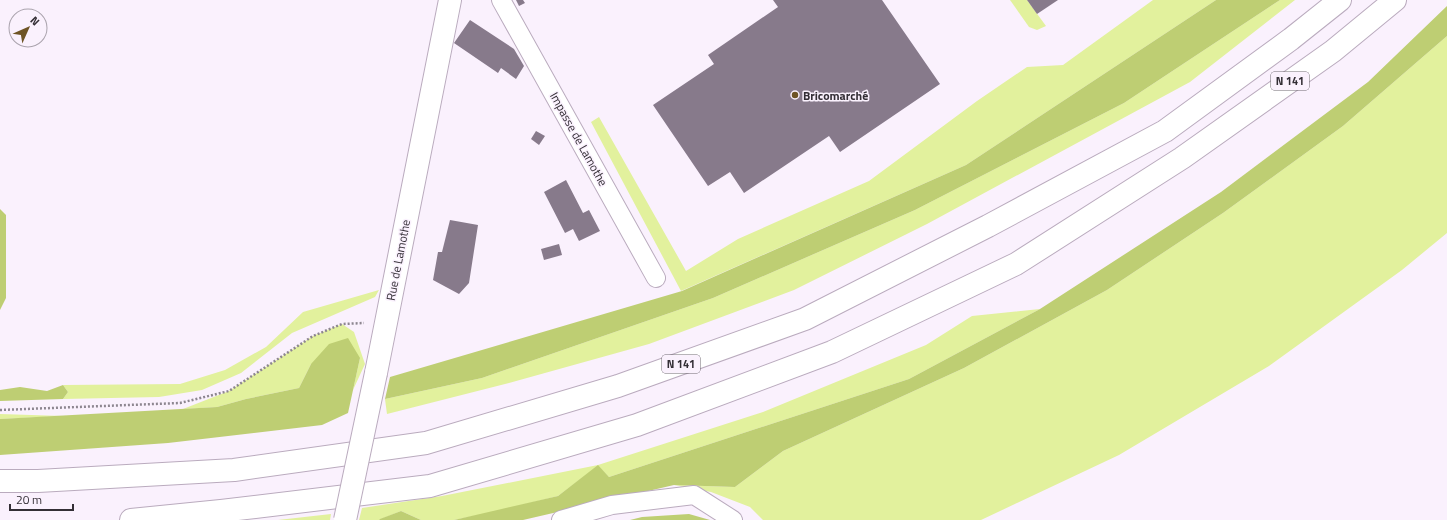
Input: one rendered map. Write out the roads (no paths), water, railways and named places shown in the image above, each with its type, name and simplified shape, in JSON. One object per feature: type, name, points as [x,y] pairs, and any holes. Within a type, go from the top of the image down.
[{"type":"main road","name":"Rue de Lamothe","points":[[345,520],[376,373],[450,0]]},
{"type":"main road","name":"N 141","points":[[0,481],[38,481],[234,470],[426,443],[618,386],[805,319],[1008,215],[1165,131],[1291,39],[1340,0]]},
{"type":"main road","name":"N 141","points":[[131,520],[221,511],[430,486],[637,425],[832,352],[1016,264],[1182,158],[1333,51],[1395,0]]},
{"type":"street","name":"Impasse de Lamothe","points":[[501,0],[656,278]]},
{"type":"street","points":[[561,520],[612,505],[694,495],[733,520]]},
{"type":"place","name":"Bricomarché","points":[[795,95]]}]
